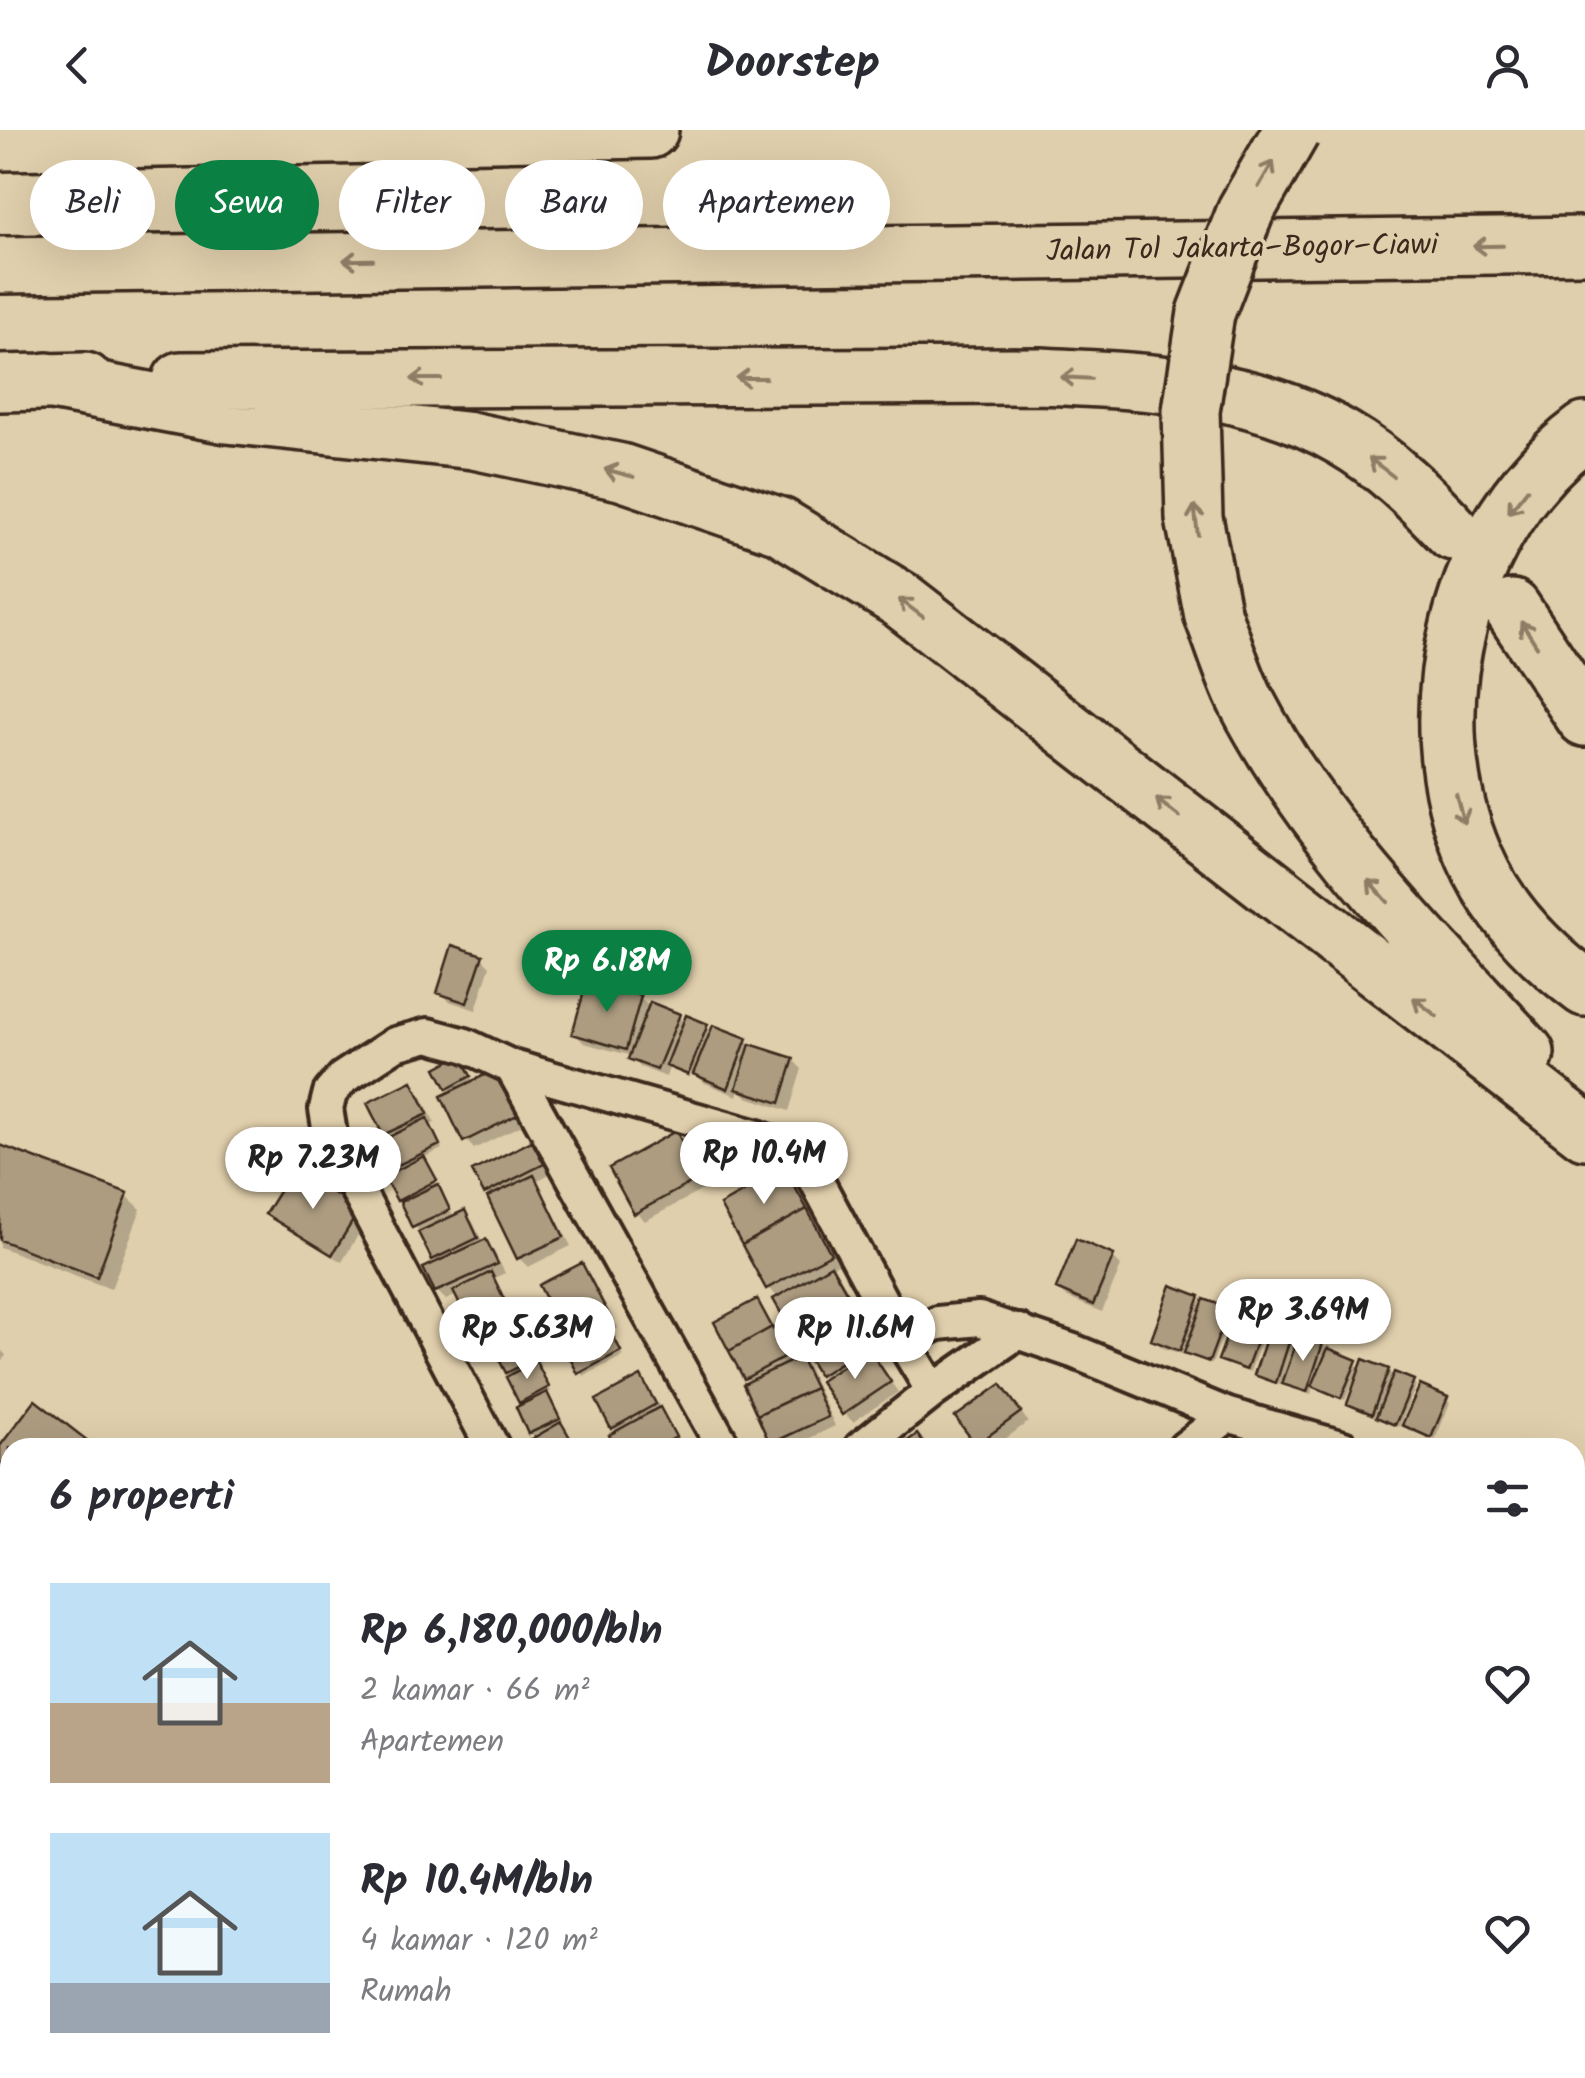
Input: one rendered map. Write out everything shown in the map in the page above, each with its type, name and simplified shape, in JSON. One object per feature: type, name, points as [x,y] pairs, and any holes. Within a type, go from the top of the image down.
[{"type":"highway","points":[[0,139],[34,130]]},
{"type":"highway","points":[[0,139],[650,130]]},
{"type":"highway","points":[[1292,130],[1246,210],[1206,312],[1191,411],[1194,518],[1213,616],[1245,699],[1296,787],[1360,871],[1585,1118]]},
{"type":"highway","name":"Jalan Tol Jakarta–Bogor–Ciawi","points":[[0,265],[1585,245]]},
{"type":"highway","points":[[24,382],[1040,376],[1157,382],[1262,402],[1344,438],[1415,492],[1454,532]]},
{"type":"highway","points":[[24,382],[228,416],[474,442],[620,472],[780,526],[901,600],[1585,1131]]},
{"type":"highway","points":[[1585,431],[1540,473],[1504,518],[1481,560],[1464,606],[1451,662],[1447,712],[1455,790],[1474,856],[1496,896],[1524,934],[1554,965],[1585,988]]},
{"type":"highway","points":[[1512,608],[1585,718]]},
{"type":"street","points":[[488,1438],[332,1140],[326,1109],[330,1092],[343,1078],[369,1058],[411,1038],[428,1036],[466,1045],[512,1068],[757,1137],[797,1154],[810,1169],[933,1391]]},
{"type":"street","points":[[512,1068],[718,1438]]},
{"type":"street","points":[[902,1340],[938,1323],[979,1320],[1019,1331],[1148,1380],[1228,1416],[1308,1438]]},
{"type":"street","points":[[874,1438],[1019,1331]]},
{"type":"street","points":[[1198,1438],[1228,1416]]},
{"type":"building","points":[[452,945],[483,955],[467,1003],[437,993]]},
{"type":"building","points":[[587,981],[641,996],[626,1050],[572,1034]]},
{"type":"building","points":[[650,1002],[680,1014],[657,1070],[628,1059]]},
{"type":"building","points":[[686,1015],[708,1024],[688,1075],[666,1066]]},
{"type":"building","points":[[713,1025],[747,1038],[728,1089],[693,1074]]},
{"type":"building","points":[[750,1044],[794,1058],[780,1103],[736,1089]]},
{"type":"building","points":[[460,1055],[471,1076],[447,1089],[436,1068]]},
{"type":"building","points":[[495,1070],[517,1115],[463,1142],[441,1096]]},
{"type":"building","points":[[412,1081],[428,1114],[383,1135],[367,1103]]},
{"type":"building","points":[[427,1118],[440,1145],[394,1167],[381,1141]]},
{"type":"building","points":[[721,1127],[739,1160],[709,1178],[691,1145]]},
{"type":"building","points":[[676,1131],[701,1177],[634,1214],[609,1168]]},
{"type":"building","points":[[532,1141],[544,1164],[484,1194],[472,1171]]},
{"type":"building","points":[[0,1145],[128,1193],[97,1277],[0,1240]]},
{"type":"building","points":[[424,1156],[437,1180],[397,1201],[384,1177]]},
{"type":"building","points":[[293,1169],[360,1209],[332,1255],[265,1214]]},
{"type":"building","points":[[785,1169],[807,1209],[742,1245],[720,1205]]},
{"type":"building","points":[[534,1175],[564,1237],[517,1259],[487,1197]]},
{"type":"building","points":[[438,1184],[450,1210],[412,1228],[400,1202]]},
{"type":"building","points":[[807,1209],[831,1254],[766,1289],[742,1245]]},
{"type":"building","points":[[465,1210],[478,1238],[432,1260],[418,1232]]},
{"type":"building","points":[[486,1239],[498,1264],[435,1292],[423,1268]]},
{"type":"building","points":[[1076,1239],[1114,1255],[1093,1305],[1056,1289]]},
{"type":"building","points":[[582,1263],[611,1319],[568,1341],[539,1285]]},
{"type":"building","points":[[831,1265],[857,1310],[798,1343],[773,1299]]},
{"type":"building","points":[[491,1272],[504,1299],[467,1319],[453,1291]]},
{"type":"building","points":[[1171,1285],[1200,1296],[1180,1351],[1151,1340]]},
{"type":"building","points":[[757,1299],[772,1327],[729,1351],[714,1322]]},
{"type":"building","points":[[1204,1299],[1229,1308],[1209,1362],[1184,1353]]},
{"type":"building","points":[[507,1305],[518,1326],[482,1344],[471,1323]]},
{"type":"building","points":[[1235,1314],[1263,1324],[1246,1370],[1218,1360]]},
{"type":"building","points":[[857,1315],[874,1342],[819,1376],[802,1349]]},
{"type":"building","points":[[607,1324],[621,1351],[578,1374],[564,1346]]},
{"type":"building","points":[[1270,1326],[1292,1333],[1276,1383],[1254,1375]]},
{"type":"building","points":[[772,1327],[787,1356],[744,1379],[729,1351]]},
{"type":"building","points":[[522,1329],[536,1358],[506,1373],[491,1344]]},
{"type":"building","points":[[1299,1335],[1323,1343],[1307,1392],[1282,1384]]},
{"type":"building","points":[[1328,1348],[1357,1360],[1341,1398],[1312,1386]]},
{"type":"building","points":[[869,1349],[891,1382],[842,1415],[820,1381]]},
{"type":"building","points":[[800,1357],[815,1388],[757,1415],[743,1384]]},
{"type":"building","points":[[1363,1359],[1389,1369],[1372,1414],[1347,1404]]},
{"type":"building","points":[[536,1361],[549,1387],[519,1403],[506,1377]]},
{"type":"building","points":[[1394,1372],[1414,1380],[1395,1425],[1376,1417]]},
{"type":"building","points":[[641,1376],[656,1404],[611,1429],[596,1400]]},
{"type":"building","points":[[1001,1384],[1021,1412],[986,1438],[971,1438],[955,1417]]},
{"type":"building","points":[[1420,1385],[1448,1397],[1431,1438],[1402,1425]]},
{"type":"building","points":[[815,1388],[828,1417],[783,1438],[767,1438],[757,1415]]},
{"type":"building","points":[[547,1392],[560,1419],[528,1434],[516,1407]]},
{"type":"building","points":[[35,1400],[84,1438],[6,1438]]},
{"type":"building","points":[[660,1407],[676,1437],[611,1438],[609,1435]]},
{"type":"building","points":[[561,1422],[570,1438],[533,1438]]}]
